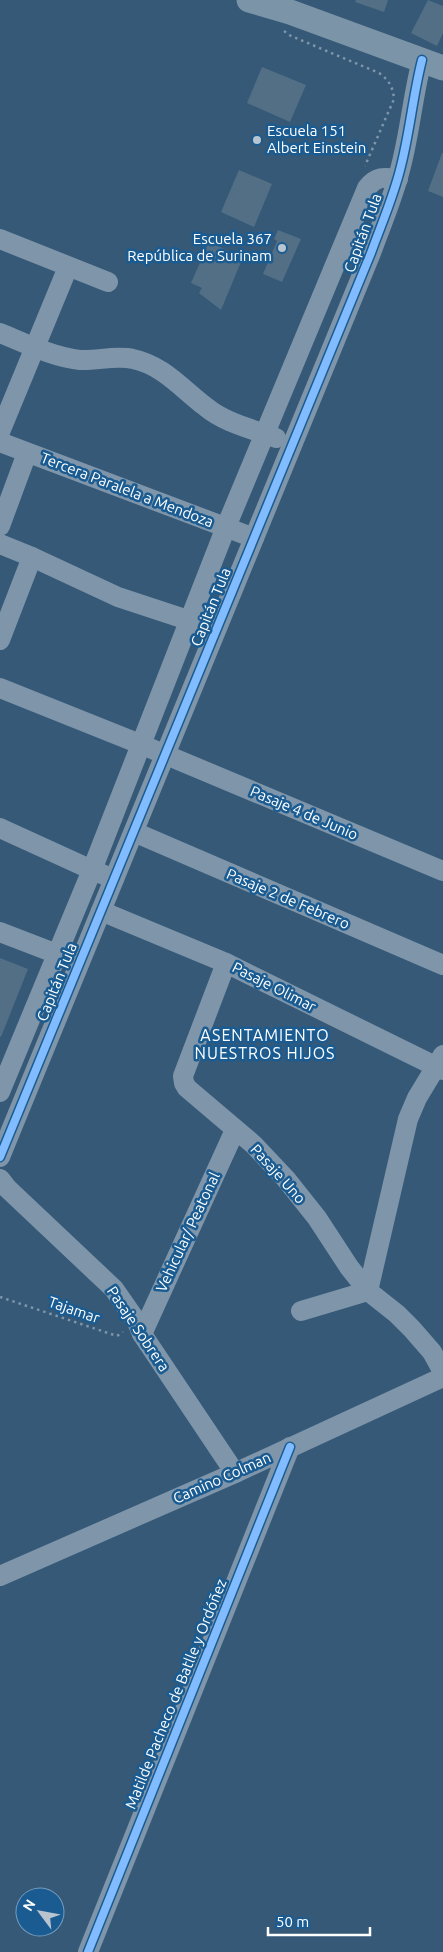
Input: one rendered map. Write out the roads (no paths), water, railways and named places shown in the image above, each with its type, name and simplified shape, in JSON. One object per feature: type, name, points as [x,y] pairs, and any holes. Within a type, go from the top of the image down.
[{"type":"main road","points":[[249,0],[274,7],[432,64]]},
{"type":"street","name":"Capitán Tula","points":[[0,1157],[7,1118],[80,963],[358,287],[398,179],[432,64]]},
{"type":"street","name":"Capitán Tula","points":[[0,1092],[92,870],[226,528],[367,188],[373,180],[382,176],[398,179]]},
{"type":"street","points":[[0,239],[108,282]]},
{"type":"street","points":[[0,432],[68,266]]},
{"type":"street","name":"Capitán Tula","points":[[329,278],[358,287]]},
{"type":"street","points":[[0,332],[35,347],[68,358],[83,360],[133,358],[158,370],[182,385],[206,408],[222,418],[293,444]]},
{"type":"street","points":[[306,335],[334,344]]},
{"type":"street","points":[[294,364],[322,373]]},
{"type":"street","points":[[280,396],[309,405]]},
{"type":"street","name":"Tercera Paralela a Mendoza","points":[[0,442],[254,538]]},
{"type":"street","points":[[0,526],[28,453]]},
{"type":"street","points":[[245,482],[273,494]]},
{"type":"street","points":[[0,544],[118,598],[217,629]]},
{"type":"street","points":[[0,640],[32,557]]},
{"type":"street","name":"Pasaje 4 de Junio","points":[[0,688],[166,754],[443,871]]},
{"type":"street","points":[[0,828],[114,879]]},
{"type":"street","name":"Pasaje 2 de Febrero","points":[[134,832],[443,965]]},
{"type":"street","name":"Pasaje Olimar","points":[[101,911],[226,963],[441,1065]]},
{"type":"street","points":[[0,932],[80,963]]},
{"type":"street","name":"Pasaje Uno","points":[[226,963],[183,1076],[184,1083],[187,1088],[254,1145],[286,1179],[317,1218],[349,1267],[368,1291],[397,1314],[412,1329],[432,1352],[443,1372]]},
{"type":"street","points":[[301,1311],[368,1291],[408,1119],[418,1098],[441,1065]]},
{"type":"street","name":"Vehicular/ Peatonal","points":[[139,1328],[235,1130]]},
{"type":"street","name":"Pasaje Sobrera","points":[[0,1179],[6,1188],[114,1289],[235,1473]]},
{"type":"street","name":"Camino Colman","points":[[0,1576],[235,1473],[443,1377]]},
{"type":"street","name":"Matilde Pacheco de Batlle y Ordóñez","points":[[88,1952],[290,1447]]},
{"type":"place","name":"Escuela 151 Albert Einstein","points":[[257,140]]},
{"type":"place","name":"Escuela 367 República de Surinam","points":[[282,248]]},
{"type":"district","name":"ASENTAMIENTO NUESTROS HIJOS","points":[[265,1044]]}]
